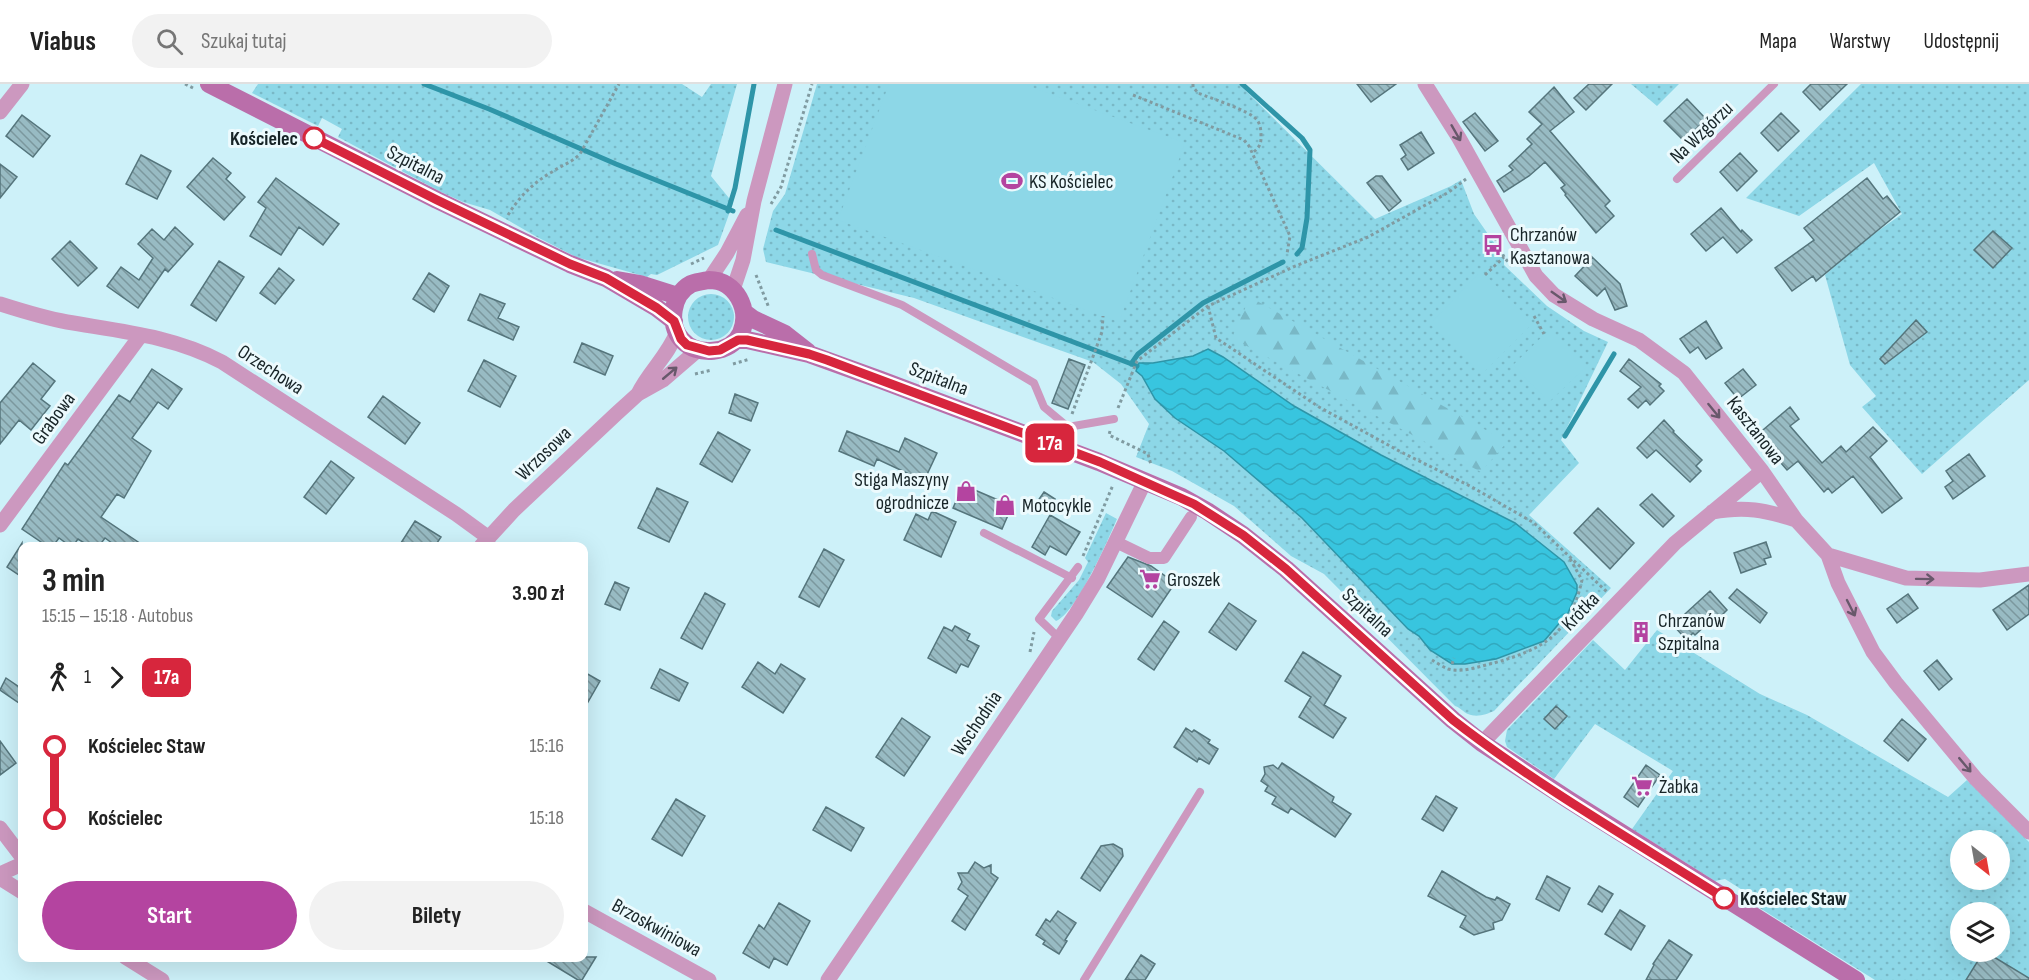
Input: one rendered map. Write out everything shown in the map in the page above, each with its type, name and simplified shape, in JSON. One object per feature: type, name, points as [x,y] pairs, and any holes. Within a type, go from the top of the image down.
[{"type":"main road","name":"Szpitalna","points":[[210,84],[437,200],[570,264],[606,278],[657,308],[675,327]]},
{"type":"main road","name":"Szpitalna","points":[[606,278],[640,284],[678,296]]},
{"type":"main road","points":[[709,280],[721,282],[733,290],[740,297],[745,313],[738,340],[720,350],[709,351],[687,345],[675,327],[674,311],[678,296],[692,284],[709,280]]},
{"type":"main road","name":"Szpitalna","points":[[745,313],[785,334],[809,354]]},
{"type":"main road","name":"Szpitalna","points":[[738,340],[809,354],[1062,448],[1148,475],[1207,511],[1265,552],[1453,720],[1482,743],[1856,980]]},
{"type":"street","points":[[0,112],[22,84]]},
{"type":"street","points":[[733,290],[743,260],[754,201],[785,84]]},
{"type":"street","name":"Kasztanowa","points":[[1425,84],[1459,138],[1536,276],[1554,295],[1593,319],[1639,340],[1684,373],[1762,471],[1796,520],[1828,555],[1838,583],[1873,652],[1896,683],[1976,779],[2029,832]]},
{"type":"street","points":[[709,280],[727,253],[754,201]]},
{"type":"street","name":"Orzechowa","points":[[0,304],[63,321],[181,344],[222,362],[456,514],[485,542]]},
{"type":"street","name":"Wrzosowa","points":[[638,394],[645,378],[668,351],[675,327]]},
{"type":"street","name":"Grabowa","points":[[0,525],[141,335]]},
{"type":"street","name":"Wrzosowa","points":[[485,542],[561,465],[638,394],[663,380],[699,349]]},
{"type":"street","name":"Krótka","points":[[1482,743],[1675,543],[1762,471]]},
{"type":"street","name":"Wschodnia","points":[[828,980],[1098,578],[1148,475]]},
{"type":"street","points":[[1750,509],[1764,501],[1775,490]]},
{"type":"street","points":[[1712,512],[1734,508],[1764,510],[1796,520]]},
{"type":"street","points":[[1116,542],[1149,558],[1164,558],[1191,517]]},
{"type":"street","points":[[1828,555],[1906,578],[1980,580],[2029,574]]},
{"type":"street","points":[[0,828],[18,851]]},
{"type":"street","points":[[18,866],[0,876],[18,889]]},
{"type":"street","name":"Brzoskwiniowa","points":[[588,913],[709,980]]},
{"type":"street","points":[[133,962],[162,980]]},
{"type":"lane","name":"Na Wzgórzu","points":[[1677,179],[1774,84]]},
{"type":"lane","points":[[812,254],[816,270],[822,275],[902,304],[1034,383],[1044,407],[1068,428]]},
{"type":"lane","points":[[1068,428],[1114,419]]},
{"type":"lane","points":[[1062,448],[1068,428]]},
{"type":"lane","points":[[984,533],[1072,578]]},
{"type":"lane","points":[[1059,638],[1039,619],[1072,578],[1078,567]]},
{"type":"lane","points":[[1084,980],[1200,792]]},
{"type":"path","points":[[500,230],[516,201],[535,183],[552,171],[572,162],[580,153],[619,84]]},
{"type":"path","points":[[769,208],[781,187],[812,84]]},
{"type":"path","points":[[1193,84],[1198,93],[1250,113],[1257,120],[1261,143],[1252,153]]},
{"type":"path","points":[[1133,95],[1244,140],[1290,236],[1287,254]]},
{"type":"path","points":[[1148,475],[1148,454],[1108,435],[1137,361],[1208,306],[1293,267],[1368,237],[1449,192],[1469,176],[1472,185]]},
{"type":"path","points":[[1491,229],[1503,257],[1517,273]]},
{"type":"path","points":[[1485,275],[1503,257]]},
{"type":"path","points":[[755,271],[771,314]]},
{"type":"path","points":[[1208,306],[1216,338],[1319,407],[1401,452],[1472,487],[1534,523],[1618,602]]},
{"type":"path","points":[[1068,428],[1102,332],[1103,316]]},
{"type":"path","points":[[1534,316],[1544,334]]},
{"type":"path","points":[[724,367],[756,356]]},
{"type":"path","points":[[691,376],[714,369]]},
{"type":"path","points":[[1082,557],[1112,488]]},
{"type":"path","points":[[1432,660],[1449,669],[1469,669],[1527,653],[1545,644],[1564,624],[1574,610],[1578,598],[1582,580],[1567,553]]},
{"type":"path","points":[[1452,664],[1454,658]]},
{"type":"green space","points":[[258,84],[682,84],[702,97],[711,84],[737,84],[711,176],[733,203],[718,245],[657,275],[651,274],[647,277],[576,257],[490,210],[463,202],[441,192],[338,137],[342,129],[322,118],[318,126],[252,93]]},
{"type":"green space","points":[[817,84],[1239,84],[1375,219],[1461,180],[1474,214],[1504,257],[1504,265],[1547,306],[1584,331],[1608,342],[1561,440],[1579,463],[1529,515],[1611,588],[1494,711],[1478,716],[1471,715],[1455,706],[1324,574],[1291,556],[1234,506],[1172,471],[1136,457],[1149,424],[1121,384],[1093,362],[914,298],[766,262],[763,249],[773,211],[785,194]]},
{"type":"green space","name":"KS Kościelec","points":[[889,84],[1023,84],[1185,143],[1119,322],[838,220]]},
{"type":"green space","points":[[1631,84],[1679,84],[1657,106]]},
{"type":"green space","points":[[1861,84],[2029,84],[2029,380],[1922,474],[1862,407],[1876,396],[1850,365],[1825,275],[1868,238],[1902,214],[1874,163],[1799,216],[1746,198]]},
{"type":"green space","points":[[1481,271],[1533,323],[1482,374],[1430,324]]},
{"type":"green space","points":[[711,294],[727,301],[734,317],[727,333],[711,340],[695,333],[688,317],[695,301]]},
{"type":"green space","points":[[1250,297],[1507,442],[1481,472],[1232,338]]},
{"type":"green space","points":[[1548,331],[1585,368],[1549,402],[1513,365]]},
{"type":"green space","points":[[1106,513],[1117,519],[1106,543],[1082,591],[1073,605],[1056,621],[1051,616],[1052,611],[1079,580],[1088,562],[1085,558]]},
{"type":"green space","points":[[1657,630],[1760,694],[1807,715],[1948,797],[1967,780],[2029,842],[2029,980],[1875,980],[1755,905],[1755,898],[1725,879],[1715,881],[1632,829],[1673,771],[1595,724],[1554,779],[1507,747],[1505,741],[1507,730],[1593,640],[1625,670]]},
{"type":"water","points":[[1208,349],[1294,406],[1381,455],[1515,523],[1564,562],[1577,585],[1577,592],[1568,613],[1544,641],[1496,659],[1452,664],[1430,650],[1419,636],[1408,629],[1302,518],[1224,451],[1175,418],[1155,399],[1142,376],[1136,371],[1139,363],[1193,356]]},
{"type":"building","points":[[1357,84],[1396,84],[1371,102]]},
{"type":"building","points":[[1589,84],[1612,84],[1586,110],[1574,98]]},
{"type":"building","points":[[1811,84],[1847,84],[1820,110],[1803,92]]},
{"type":"building","points":[[1554,87],[1574,112],[1550,131],[1610,201],[1605,206],[1614,216],[1596,233],[1565,195],[1561,188],[1565,185],[1545,162],[1529,176],[1504,192],[1497,181],[1513,170],[1509,166],[1532,144],[1527,139],[1542,124],[1529,112]]},
{"type":"building","points":[[1687,99],[1706,119],[1684,141],[1664,121]]},
{"type":"building","points":[[1475,113],[1498,141],[1485,151],[1463,122]]},
{"type":"building","points":[[1781,113],[1799,131],[1778,151],[1761,133]]},
{"type":"building","points":[[22,115],[50,136],[33,157],[6,136]]},
{"type":"building","points":[[1421,132],[1434,153],[1408,170],[1401,159],[1406,155],[1400,145]]},
{"type":"building","points":[[1740,153],[1757,171],[1737,191],[1720,172]]},
{"type":"building","points":[[141,155],[171,171],[157,199],[126,184]]},
{"type":"building","points":[[213,158],[231,173],[226,179],[245,197],[224,220],[187,187]]},
{"type":"building","points":[[0,164],[17,177],[0,198]]},
{"type":"building","points":[[1376,176],[1382,176],[1401,201],[1389,211],[1367,183]]},
{"type":"building","points":[[276,178],[339,224],[323,245],[299,227],[281,255],[250,236],[266,208],[258,202]]},
{"type":"building","points":[[1867,178],[1883,199],[1887,196],[1900,212],[1816,281],[1813,276],[1792,291],[1775,268],[1814,240],[1804,228]]},
{"type":"building","points":[[1721,208],[1741,232],[1742,230],[1752,240],[1737,253],[1723,237],[1706,251],[1691,234]]},
{"type":"building","points":[[175,227],[193,244],[168,272],[165,269],[138,308],[107,286],[121,267],[139,280],[153,258],[138,244],[152,229],[164,240]]},
{"type":"building","points":[[1993,231],[2012,248],[1993,268],[1974,250]]},
{"type":"building","points":[[70,241],[97,268],[78,286],[52,259]]},
{"type":"building","points":[[1591,256],[1620,284],[1627,306],[1615,310],[1605,288],[1597,296],[1575,276],[1592,258]]},
{"type":"building","points":[[219,261],[244,277],[216,321],[191,305]]},
{"type":"building","points":[[279,268],[294,280],[275,304],[260,293]]},
{"type":"building","points":[[429,273],[449,286],[434,312],[413,299]]},
{"type":"building","points":[[480,294],[505,304],[498,318],[519,327],[513,340],[468,320]]},
{"type":"building","points":[[1916,320],[1927,332],[1885,364],[1880,359]]},
{"type":"building","points":[[1706,321],[1722,348],[1706,359],[1698,347],[1690,353],[1680,339]]},
{"type":"building","points":[[582,343],[613,356],[605,375],[574,362]]},
{"type":"building","points":[[1069,359],[1085,365],[1068,409],[1052,403]]},
{"type":"building","points":[[1629,359],[1661,384],[1659,386],[1664,391],[1650,405],[1646,400],[1638,408],[1628,399],[1641,387],[1620,371]]},
{"type":"building","points":[[484,360],[516,376],[500,407],[468,391]]},
{"type":"building","points":[[33,363],[55,381],[41,399],[50,406],[31,430],[19,420],[0,444],[0,403]]},
{"type":"building","points":[[152,369],[182,389],[168,409],[158,402],[132,438],[151,451],[124,498],[117,494],[101,517],[138,542],[110,542],[105,538],[102,542],[83,542],[78,539],[76,542],[64,542],[59,538],[56,542],[41,542],[22,529],[65,463],[68,465],[119,395],[130,402]]},
{"type":"building","points":[[1743,369],[1756,385],[1738,399],[1725,383]]},
{"type":"building","points":[[735,394],[758,403],[751,421],[729,413]]},
{"type":"building","points":[[383,396],[420,423],[405,444],[368,417]]},
{"type":"building","points":[[1790,407],[1799,419],[1790,426],[1822,463],[1841,446],[1846,452],[1873,427],[1887,441],[1870,457],[1902,498],[1882,513],[1853,476],[1832,493],[1828,488],[1824,492],[1798,461],[1787,470],[1757,435]]},
{"type":"building","points":[[1664,420],[1702,460],[1696,466],[1701,471],[1690,482],[1656,450],[1647,458],[1637,448]]},
{"type":"building","points":[[847,431],[899,452],[905,438],[937,453],[924,481],[877,459],[874,466],[839,451]]},
{"type":"building","points":[[718,432],[750,450],[732,482],[700,464]]},
{"type":"building","points":[[1969,454],[1985,476],[1953,499],[1945,487],[1953,481],[1946,471]]},
{"type":"building","points":[[331,461],[354,478],[326,514],[304,497]]},
{"type":"building","points":[[963,485],[1012,506],[1002,529],[953,508]]},
{"type":"building","points":[[657,488],[688,502],[669,542],[638,528]]},
{"type":"building","points":[[1044,492],[1055,499],[1045,512],[1035,505]]},
{"type":"building","points":[[1652,494],[1674,516],[1663,527],[1640,505]]},
{"type":"building","points":[[1598,508],[1634,543],[1610,569],[1574,533]]},
{"type":"building","points":[[932,511],[956,522],[941,557],[904,540],[916,514],[928,520]]},
{"type":"building","points":[[1050,515],[1080,532],[1066,555],[1050,546],[1045,555],[1032,547]]},
{"type":"building","points":[[415,521],[441,537],[438,542],[402,542]]},
{"type":"building","points":[[1766,542],[1771,557],[1764,559],[1766,564],[1741,573],[1734,553]]},
{"type":"building","points":[[18,549],[18,574],[7,567]]},
{"type":"building","points":[[824,549],[844,560],[819,607],[799,597]]},
{"type":"building","points":[[1128,557],[1151,566],[1175,583],[1152,617],[1107,587]]},
{"type":"building","points":[[615,582],[629,588],[620,610],[605,604]]},
{"type":"building","points":[[2029,585],[2029,614],[2007,630],[1993,610]]},
{"type":"building","points":[[1737,589],[1767,613],[1760,623],[1729,598]]},
{"type":"building","points":[[1710,591],[1727,610],[1709,628],[1706,625],[1695,635],[1693,633],[1688,638],[1684,634],[1683,636],[1673,625]]},
{"type":"building","points":[[705,593],[725,604],[702,649],[681,638]]},
{"type":"building","points":[[1908,594],[1918,608],[1897,623],[1887,609]]},
{"type":"building","points":[[1229,603],[1256,621],[1236,650],[1209,632]]},
{"type":"building","points":[[1164,621],[1179,632],[1154,670],[1138,659]]},
{"type":"building","points":[[955,626],[970,634],[967,640],[979,646],[968,667],[961,664],[956,673],[928,658],[944,627],[952,631]]},
{"type":"building","points":[[1303,652],[1341,676],[1324,705],[1346,718],[1333,738],[1299,717],[1311,697],[1285,681]]},
{"type":"building","points":[[1937,660],[1952,679],[1939,690],[1924,671]]},
{"type":"building","points":[[758,662],[775,674],[781,664],[805,679],[783,713],[742,687]]},
{"type":"building","points":[[660,669],[688,683],[679,701],[651,688]]},
{"type":"building","points":[[588,674],[600,681],[588,702]]},
{"type":"building","points":[[6,678],[18,686],[18,702],[0,690]]},
{"type":"building","points":[[1556,706],[1567,716],[1555,729],[1544,719]]},
{"type":"building","points":[[902,718],[930,737],[904,776],[876,757]]},
{"type":"building","points":[[1902,719],[1926,739],[1908,761],[1884,741]]},
{"type":"building","points":[[1186,728],[1210,740],[1208,743],[1218,749],[1209,764],[1199,758],[1197,762],[1174,747]]},
{"type":"building","points":[[0,741],[16,763],[0,775]]},
{"type":"building","points":[[1282,763],[1334,797],[1332,802],[1351,814],[1335,837],[1291,808],[1288,813],[1272,804],[1276,797],[1265,791],[1268,786],[1261,781],[1265,774],[1264,767],[1273,765],[1278,769]]},
{"type":"building","name":"Żabka","points":[[1646,765],[1660,775],[1638,807],[1624,797]]},
{"type":"building","points":[[1436,796],[1457,808],[1443,831],[1422,819]]},
{"type":"building","points":[[676,799],[705,816],[682,856],[652,839]]},
{"type":"building","points":[[826,807],[864,828],[851,851],[813,830]]},
{"type":"building","points":[[1113,844],[1122,849],[1123,856],[1100,891],[1081,878],[1101,846]]},
{"type":"building","points":[[975,862],[984,868],[991,865],[991,873],[998,878],[965,930],[952,921],[968,896],[958,889],[962,882],[958,873],[968,873]]},
{"type":"building","points":[[1442,871],[1486,897],[1495,900],[1497,897],[1510,904],[1502,920],[1493,923],[1494,929],[1474,935],[1460,927],[1466,916],[1428,896]]},
{"type":"building","points":[[1547,876],[1570,888],[1559,911],[1536,899]]},
{"type":"building","points":[[1599,886],[1613,894],[1602,912],[1588,904]]},
{"type":"building","points":[[779,903],[810,921],[787,965],[774,958],[769,968],[743,953],[759,925],[764,929]]},
{"type":"building","points":[[1620,910],[1645,926],[1631,950],[1605,934]]},
{"type":"building","points":[[1058,911],[1076,923],[1059,954],[1043,944],[1045,941],[1036,935],[1046,919],[1050,922]]},
{"type":"building","points":[[1669,940],[1692,955],[1676,980],[1646,980],[1653,964]]},
{"type":"building","points":[[1141,955],[1155,964],[1145,980],[1125,980]]},
{"type":"building","points":[[588,957],[596,957],[582,980],[578,980],[548,962],[588,962]]},
{"type":"building","points":[[1977,962],[2002,962],[2029,978],[2029,980],[1966,980]]},
{"type":"waterway","points":[[424,84],[733,211]]},
{"type":"waterway","points":[[728,211],[735,188],[754,84]]},
{"type":"waterway","points":[[1242,84],[1302,138],[1310,150],[1307,218],[1302,248],[1297,254]]},
{"type":"waterway","points":[[776,230],[1137,366]]},
{"type":"waterway","points":[[1131,364],[1138,354],[1203,303],[1283,262]]},
{"type":"waterway","points":[[1565,436],[1614,354]]},
{"type":"bus line","name":"17a","points":[[314,138],[570,264],[606,278],[657,308],[674,321],[677,332],[687,345],[709,351],[720,350],[738,340],[747,340],[809,354],[1100,462],[1182,497],[1243,535],[1286,569],[1453,720],[1482,743],[1724,898]]},
{"type":"place","name":"Kościelec","points":[[314,138]]},
{"type":"place","name":"KS Kościelec","points":[[1012,181]]},
{"type":"place","name":"Chrzanów Kasztanowa","points":[[1493,245]]},
{"type":"place","name":"Stiga Maszyny ogrodnicze","points":[[966,491]]},
{"type":"place","name":"Motocykle","points":[[1005,505]]},
{"type":"place","name":"Groszek","points":[[1150,579]]},
{"type":"place","name":"Chrzanów Szpitalna","points":[[1641,632]]},
{"type":"place","name":"Żabka","points":[[1642,786]]},
{"type":"place","name":"Kościelec Staw","points":[[1724,898]]}]
